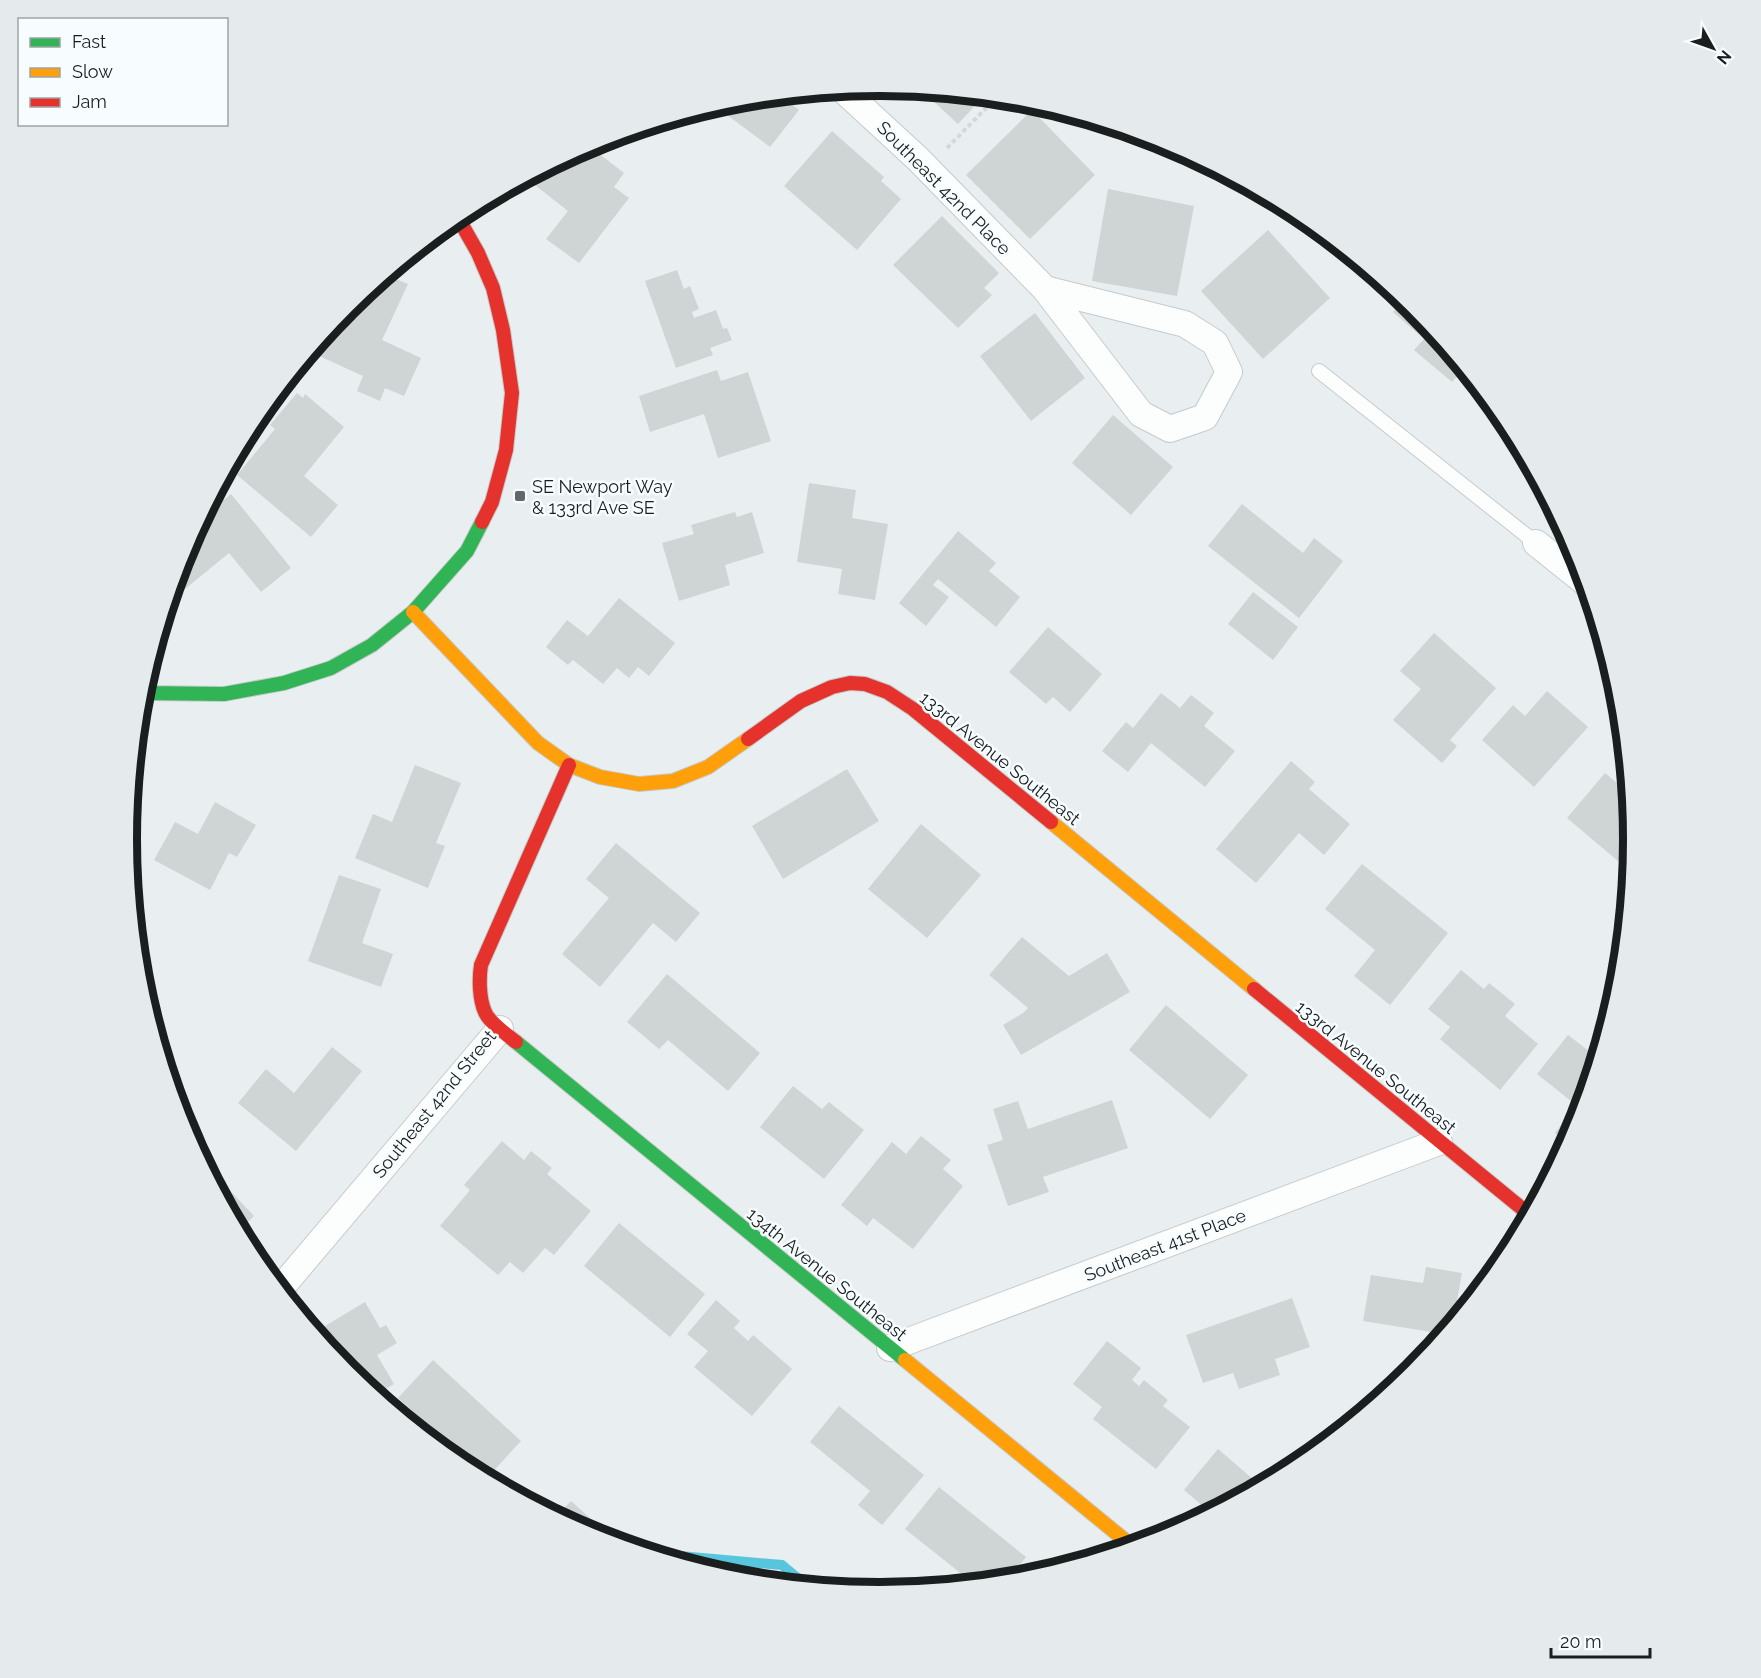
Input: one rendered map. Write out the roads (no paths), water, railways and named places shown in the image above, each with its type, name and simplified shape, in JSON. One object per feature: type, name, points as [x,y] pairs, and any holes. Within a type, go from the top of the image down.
[{"type":"street","name":"Southeast 42nd Place","points":[[851,97],[918,159],[1045,289],[1141,414],[1170,429],[1205,417],[1229,372],[1215,343],[1185,324],[1045,289]]},
{"type":"street","points":[[152,693],[224,694],[284,683],[330,668],[372,645],[413,612],[467,551],[492,502],[506,450],[512,393],[494,288],[463,225]]},
{"type":"street","points":[[1536,543],[1574,573]]},
{"type":"street","name":"133rd Avenue Southeast","points":[[413,612],[538,743],[569,765],[600,777],[639,784],[673,781],[708,767],[801,701],[832,687],[850,683],[865,684],[887,692],[913,709],[1524,1210]]},
{"type":"street","name":"Southeast 42nd Street","points":[[285,1283],[500,1029],[485,1013],[479,980],[481,965],[569,765]]},
{"type":"street","name":"134th Avenue Southeast","points":[[500,1029],[1125,1541]]},
{"type":"street","name":"Southeast 41st Place","points":[[890,1348],[1439,1142]]},
{"type":"lane","points":[[1319,371],[1536,543]]},
{"type":"waterway","points":[[687,1557],[782,1565],[796,1577]]},
{"type":"place","name":"SE Newport Way & 133rd Ave SE","points":[[520,496]]}]
